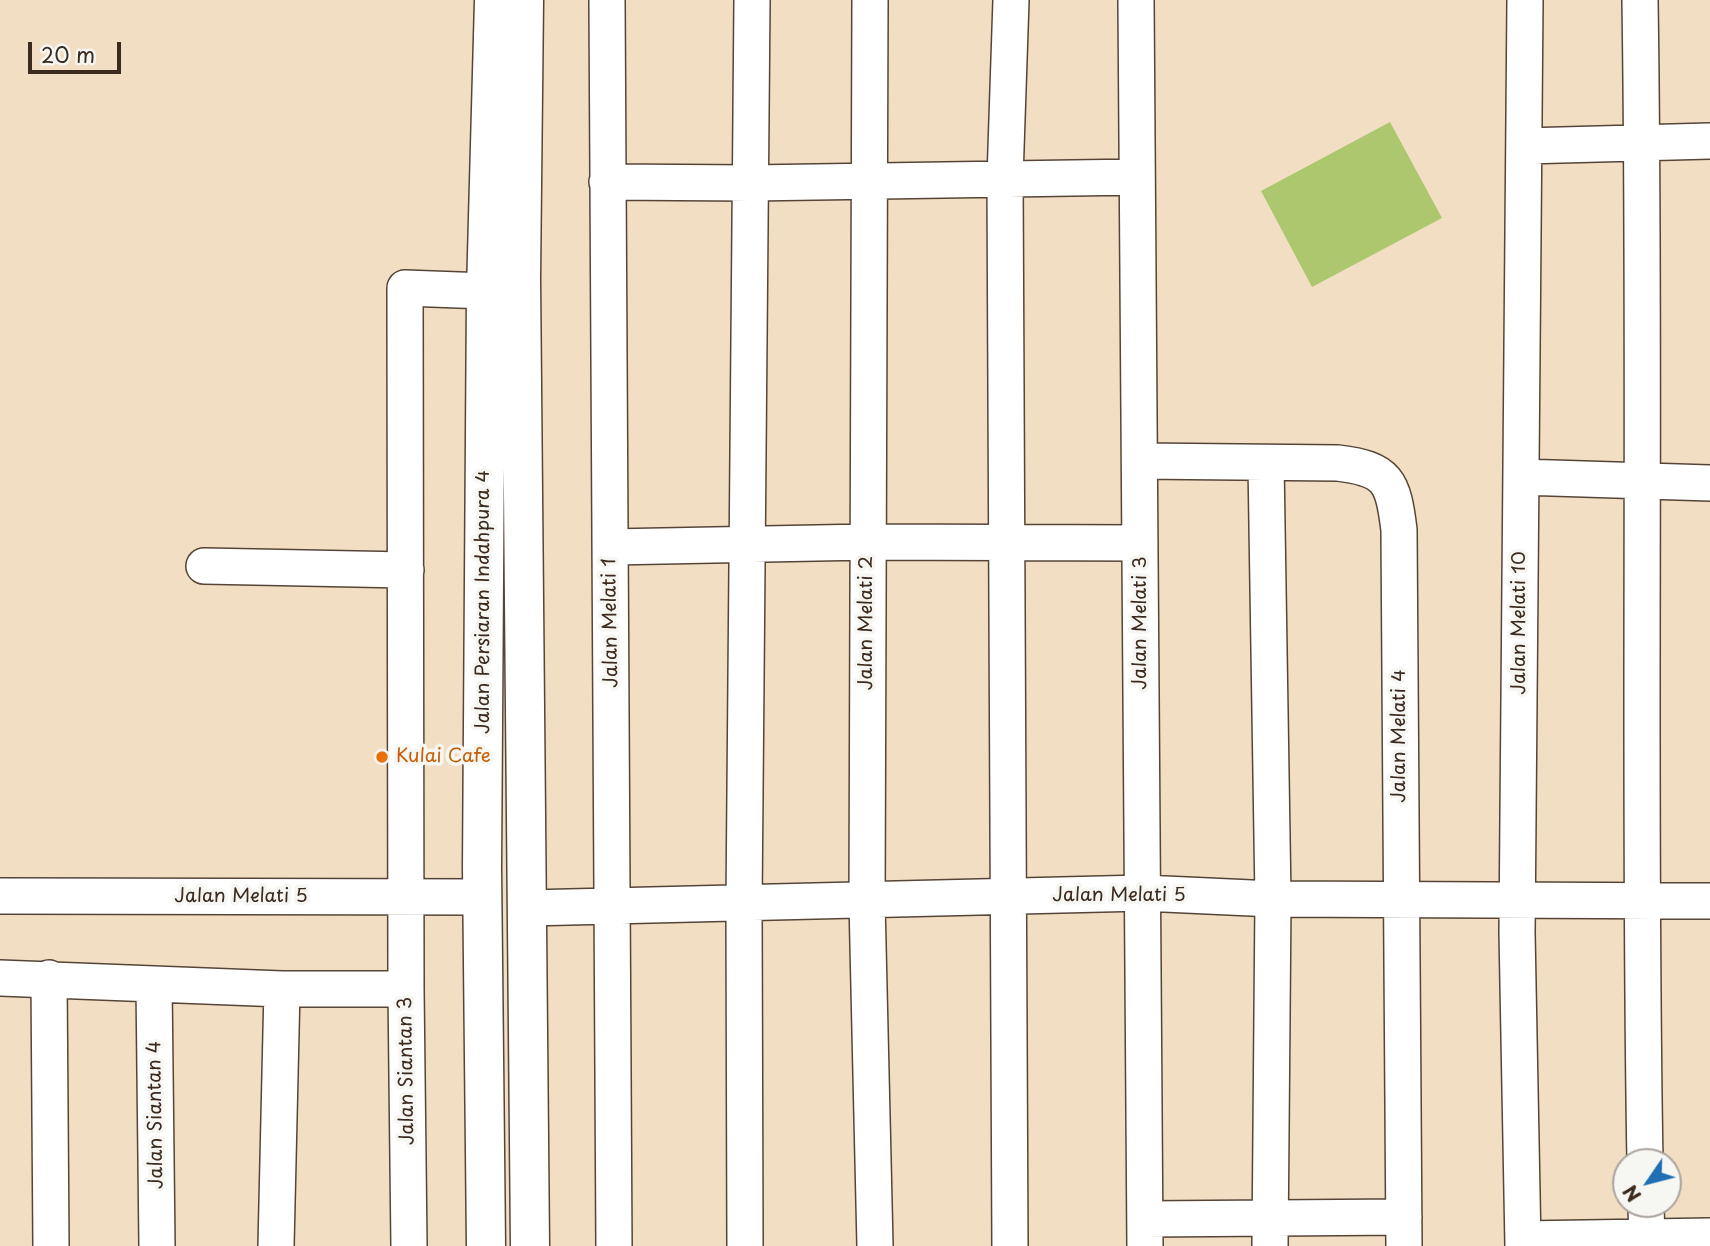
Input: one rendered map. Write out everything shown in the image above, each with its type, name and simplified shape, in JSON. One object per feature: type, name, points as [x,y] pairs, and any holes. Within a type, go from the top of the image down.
[{"type":"main road","name":"Jalan Persiaran Indahpura 4","points":[[486,1246],[482,897],[486,291],[494,0]]},
{"type":"main road","name":"Jalan Persiaran Indahpura 4","points":[[524,0],[521,278],[530,1246]]},
{"type":"street","name":"Jalan Melati 1","points":[[607,0],[614,1246]]},
{"type":"street","points":[[745,1246],[744,904],[752,0]]},
{"type":"street","name":"Jalan Melati 2","points":[[870,0],[867,902],[875,1246]]},
{"type":"street","points":[[1010,1246],[1006,178],[1011,0]]},
{"type":"street","name":"Jalan Melati 3","points":[[1136,0],[1145,1233]]},
{"type":"street","name":"Jalan Melati 10","points":[[1523,1242],[1518,902],[1525,0]]},
{"type":"street","points":[[1640,0],[1643,482],[1641,903],[1645,1148]]},
{"type":"street","points":[[1524,146],[1710,141]]},
{"type":"street","points":[[607,181],[751,183],[869,179],[1137,177]]},
{"type":"street","name":"Jalan Siantan 3","points":[[409,1246],[405,288],[486,291]]},
{"type":"street","name":"Jalan Melati 4","points":[[1140,461],[1370,467],[1387,482],[1396,503],[1399,530],[1404,1232]]},
{"type":"street","points":[[1266,463],[1273,899],[1270,1231]]},
{"type":"street","points":[[1521,477],[1710,483]]},
{"type":"street","points":[[611,547],[868,542],[1140,543]]},
{"type":"street","points":[[204,566],[406,570]]},
{"type":"street","name":"Jalan Melati 5","points":[[528,908],[1143,894],[1273,899],[1641,903],[1710,901]]},
{"type":"street","name":"Jalan Melati 5","points":[[0,896],[482,897]]},
{"type":"street","points":[[0,978],[282,989],[406,989]]},
{"type":"street","points":[[49,978],[51,1246]]},
{"type":"street","name":"Jalan Siantan 4","points":[[154,984],[157,1246]]},
{"type":"street","points":[[276,1246],[282,989]]},
{"type":"street","points":[[1523,1242],[1647,1229],[1710,1236]]},
{"type":"street","points":[[1145,1233],[1404,1232]]},
{"type":"green space","points":[[1390,122],[1442,218],[1312,287],[1261,191]]},
{"type":"place","name":"Kulai Cafe","points":[[382,757]]}]
